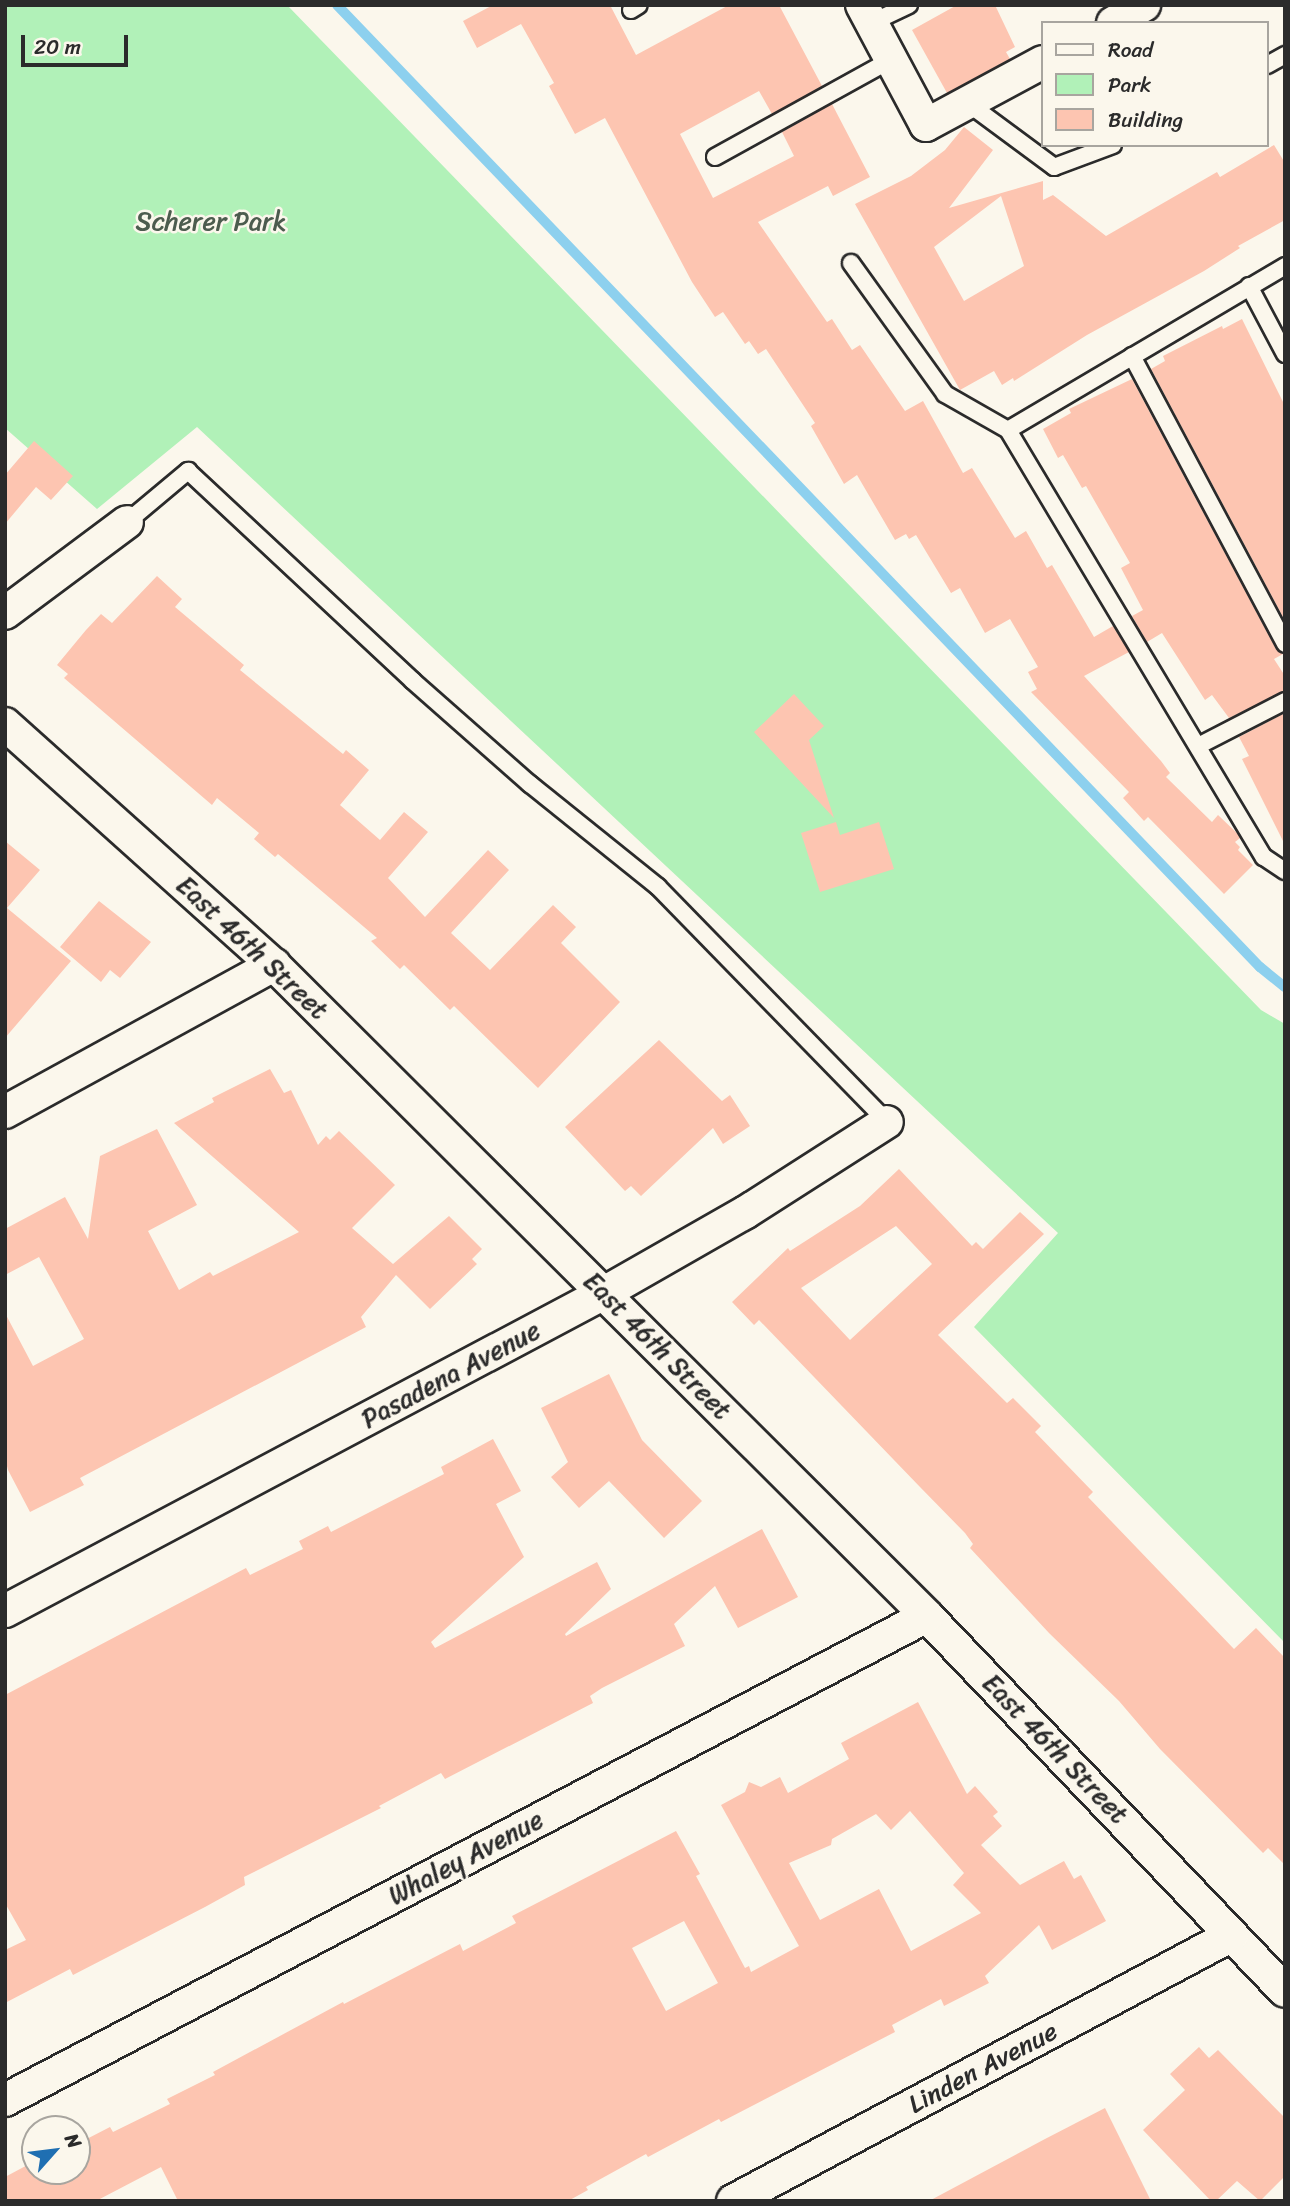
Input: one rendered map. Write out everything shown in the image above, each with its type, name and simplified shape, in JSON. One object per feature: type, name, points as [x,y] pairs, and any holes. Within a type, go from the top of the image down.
[{"type":"street","points":[[1116,21],[1144,5]]},
{"type":"street","points":[[866,14],[926,125],[1042,63]]},
{"type":"street","points":[[5,613],[127,522]]},
{"type":"street","name":"East 46th Street","points":[[5,724],[274,965],[927,1616],[1285,1991]]},
{"type":"street","points":[[5,1112],[274,965]]},
{"type":"street","name":"Pasadena Avenue","points":[[5,1611],[604,1293],[746,1212],[887,1122]]},
{"type":"street","name":"Whaley Avenue","points":[[5,2101],[927,1616]]},
{"type":"street","name":"Linden Avenue","points":[[733,2201],[1232,1935]]},
{"type":"lane","points":[[866,14],[909,5]]},
{"type":"lane","points":[[1269,64],[1285,55]]},
{"type":"lane","points":[[715,157],[891,60]]},
{"type":"lane","points":[[969,103],[1054,167],[1108,147]]},
{"type":"lane","points":[[851,263],[945,394],[1008,430],[1264,857],[1285,872]]},
{"type":"lane","points":[[1008,430],[1285,265]]},
{"type":"lane","points":[[1249,286],[1285,354]]},
{"type":"lane","points":[[1132,356],[1285,644]]},
{"type":"lane","points":[[127,522],[188,471],[412,681],[530,785],[658,887],[887,1122]]},
{"type":"lane","points":[[1198,746],[1285,701]]},
{"type":"green space","name":"Scherer Park","points":[[5,5],[287,5],[1261,1010],[1285,1024],[1285,1643],[974,1327],[1058,1233],[197,427],[97,509],[5,428]]},
{"type":"building","points":[[493,5],[610,5],[636,55],[729,5],[779,5],[822,86],[772,114],[759,91],[680,134],[713,198],[794,156],[782,132],[832,104],[870,177],[833,196],[828,186],[758,222],[827,322],[832,319],[852,350],[860,345],[905,411],[923,401],[963,473],[972,468],[1015,538],[1026,531],[1047,568],[1052,565],[1094,637],[1113,626],[1129,652],[1084,676],[1161,761],[1170,773],[1166,777],[1212,822],[1218,815],[1239,835],[1240,838],[1235,842],[1240,847],[1238,850],[1253,865],[1224,894],[1148,817],[1144,821],[1123,798],[1129,792],[1031,692],[1037,689],[1028,672],[1038,667],[1010,619],[985,633],[960,588],[951,593],[916,535],[909,539],[906,534],[895,540],[857,475],[844,484],[811,426],[815,423],[766,349],[758,354],[749,341],[745,344],[723,312],[715,317],[692,282],[605,118],[575,134],[549,86],[554,83],[521,24],[477,48],[463,21]]},
{"type":"building","points":[[957,5],[995,5],[1015,47],[1006,52],[1010,59],[947,93],[912,30]]},
{"type":"building","points":[[964,127],[993,150],[949,208],[1043,181],[1043,200],[1053,195],[1106,236],[1217,172],[1220,177],[1274,145],[1285,163],[1285,220],[1238,246],[1240,248],[1204,271],[1087,335],[1014,381],[1013,378],[1002,385],[994,371],[960,390],[855,204],[911,176],[945,150]],"holes":[[[1001,196],[1024,266],[964,301],[934,247]]]},
{"type":"building","points":[[1242,319],[1285,406],[1285,621],[1151,369],[1165,361],[1163,356],[1222,326],[1223,329]]},
{"type":"building","points":[[1132,379],[1276,649],[1283,654],[1274,659],[1285,676],[1285,691],[1229,718],[1212,695],[1205,700],[1162,633],[1147,642],[1132,616],[1143,610],[1121,568],[1130,563],[1086,486],[1082,488],[1063,455],[1058,458],[1043,429],[1071,413],[1069,409]]},
{"type":"building","points":[[34,441],[73,476],[51,500],[36,487],[5,524],[5,475]]},
{"type":"building","points":[[157,576],[182,599],[175,607],[244,665],[240,670],[343,754],[346,750],[369,770],[340,805],[380,840],[404,812],[428,832],[388,878],[425,917],[488,850],[509,870],[451,933],[490,970],[553,905],[576,927],[561,943],[620,1002],[538,1088],[454,1006],[450,1010],[404,965],[400,969],[371,941],[377,938],[278,854],[275,857],[254,839],[259,833],[217,798],[212,805],[64,678],[68,674],[57,665],[86,630],[101,614],[112,623]]},
{"type":"building","points":[[794,694],[824,726],[809,740],[834,818],[754,732]]},
{"type":"building","points":[[1285,713],[1285,845],[1242,759],[1249,756],[1239,737]]},
{"type":"building","points":[[836,822],[840,835],[879,822],[894,869],[820,892],[801,833]]},
{"type":"building","points":[[5,841],[40,870],[7,908],[71,961],[5,1038]]},
{"type":"building","points":[[99,901],[151,942],[120,978],[110,970],[101,982],[60,947]]},
{"type":"building","points":[[659,1040],[722,1101],[730,1095],[750,1126],[723,1144],[713,1128],[641,1196],[631,1186],[625,1191],[565,1127]]},
{"type":"building","points":[[270,1069],[284,1093],[291,1090],[318,1145],[326,1136],[330,1140],[339,1131],[395,1185],[352,1228],[393,1264],[449,1216],[482,1249],[472,1259],[477,1264],[430,1309],[396,1275],[361,1317],[366,1327],[80,1478],[84,1485],[30,1512],[8,1470],[5,1458],[5,1313],[33,1366],[84,1339],[39,1257],[5,1275],[5,1229],[65,1197],[88,1239],[100,1156],[157,1129],[197,1205],[148,1231],[179,1290],[210,1272],[213,1276],[299,1232],[174,1123],[214,1102],[212,1098]]},
{"type":"building","points":[[899,1169],[972,1246],[976,1242],[983,1249],[1020,1212],[1044,1234],[938,1335],[1007,1403],[1013,1398],[1041,1426],[1035,1432],[1093,1492],[1088,1497],[1234,1649],[1256,1628],[1285,1658],[1285,1865],[1268,1848],[1263,1853],[1160,1749],[1119,1701],[1049,1633],[970,1548],[973,1544],[965,1533],[759,1320],[754,1325],[732,1302],[788,1248],[790,1251],[860,1206]],"holes":[[[896,1226],[932,1264],[850,1340],[801,1288]]]},
{"type":"building","points":[[609,1374],[642,1440],[702,1501],[664,1538],[609,1481],[579,1508],[551,1477],[568,1462],[541,1408]]},
{"type":"building","points":[[493,1439],[521,1491],[496,1504],[524,1557],[431,1642],[435,1648],[597,1562],[611,1589],[565,1634],[566,1636],[762,1529],[798,1597],[738,1628],[715,1586],[674,1624],[685,1646],[602,1688],[590,1696],[593,1703],[445,1779],[441,1773],[379,1806],[381,1808],[244,1877],[245,1885],[205,1907],[73,1975],[70,1969],[5,2003],[5,1950],[26,1940],[5,1903],[5,1695],[246,1568],[250,1575],[303,1549],[299,1541],[328,1526],[331,1532],[444,1474],[441,1467]]},
{"type":"building","points":[[918,1702],[967,1794],[975,1786],[998,1812],[993,1816],[1002,1826],[981,1845],[1020,1885],[1064,1861],[1074,1879],[1081,1875],[1106,1921],[1052,1950],[1039,1925],[985,1976],[989,1983],[944,2006],[941,1999],[892,2025],[895,2032],[721,2122],[719,2119],[648,2157],[646,2154],[586,2187],[588,2190],[568,2201],[178,2201],[161,2167],[96,2201],[5,2201],[5,2177],[21,2168],[21,2185],[91,2185],[91,2137],[110,2127],[113,2132],[170,2104],[167,2099],[215,2075],[213,2072],[343,2002],[344,2004],[460,1944],[463,1951],[516,1923],[512,1916],[676,1831],[700,1874],[696,1876],[745,1968],[749,1966],[751,1972],[799,1946],[721,1805],[745,1792],[749,1782],[761,1787],[780,1777],[788,1793],[849,1759],[841,1743]],"holes":[[[910,1811],[964,1873],[953,1885],[981,1913],[911,1951],[879,1889],[820,1920],[789,1863],[831,1845],[832,1839],[876,1814],[891,1830]],[[684,1921],[718,1983],[666,2011],[632,1948]]]},
{"type":"building","points":[[1199,2047],[1209,2058],[1218,2050],[1285,2118],[1285,2176],[1260,2201],[1237,2181],[1216,2201],[1211,2201],[1143,2130],[1185,2090],[1170,2074]]},
{"type":"building","points":[[1105,2108],[1151,2201],[929,2201],[1045,2139]]},
{"type":"waterway","points":[[337,5],[1260,967],[1285,987]]}]
